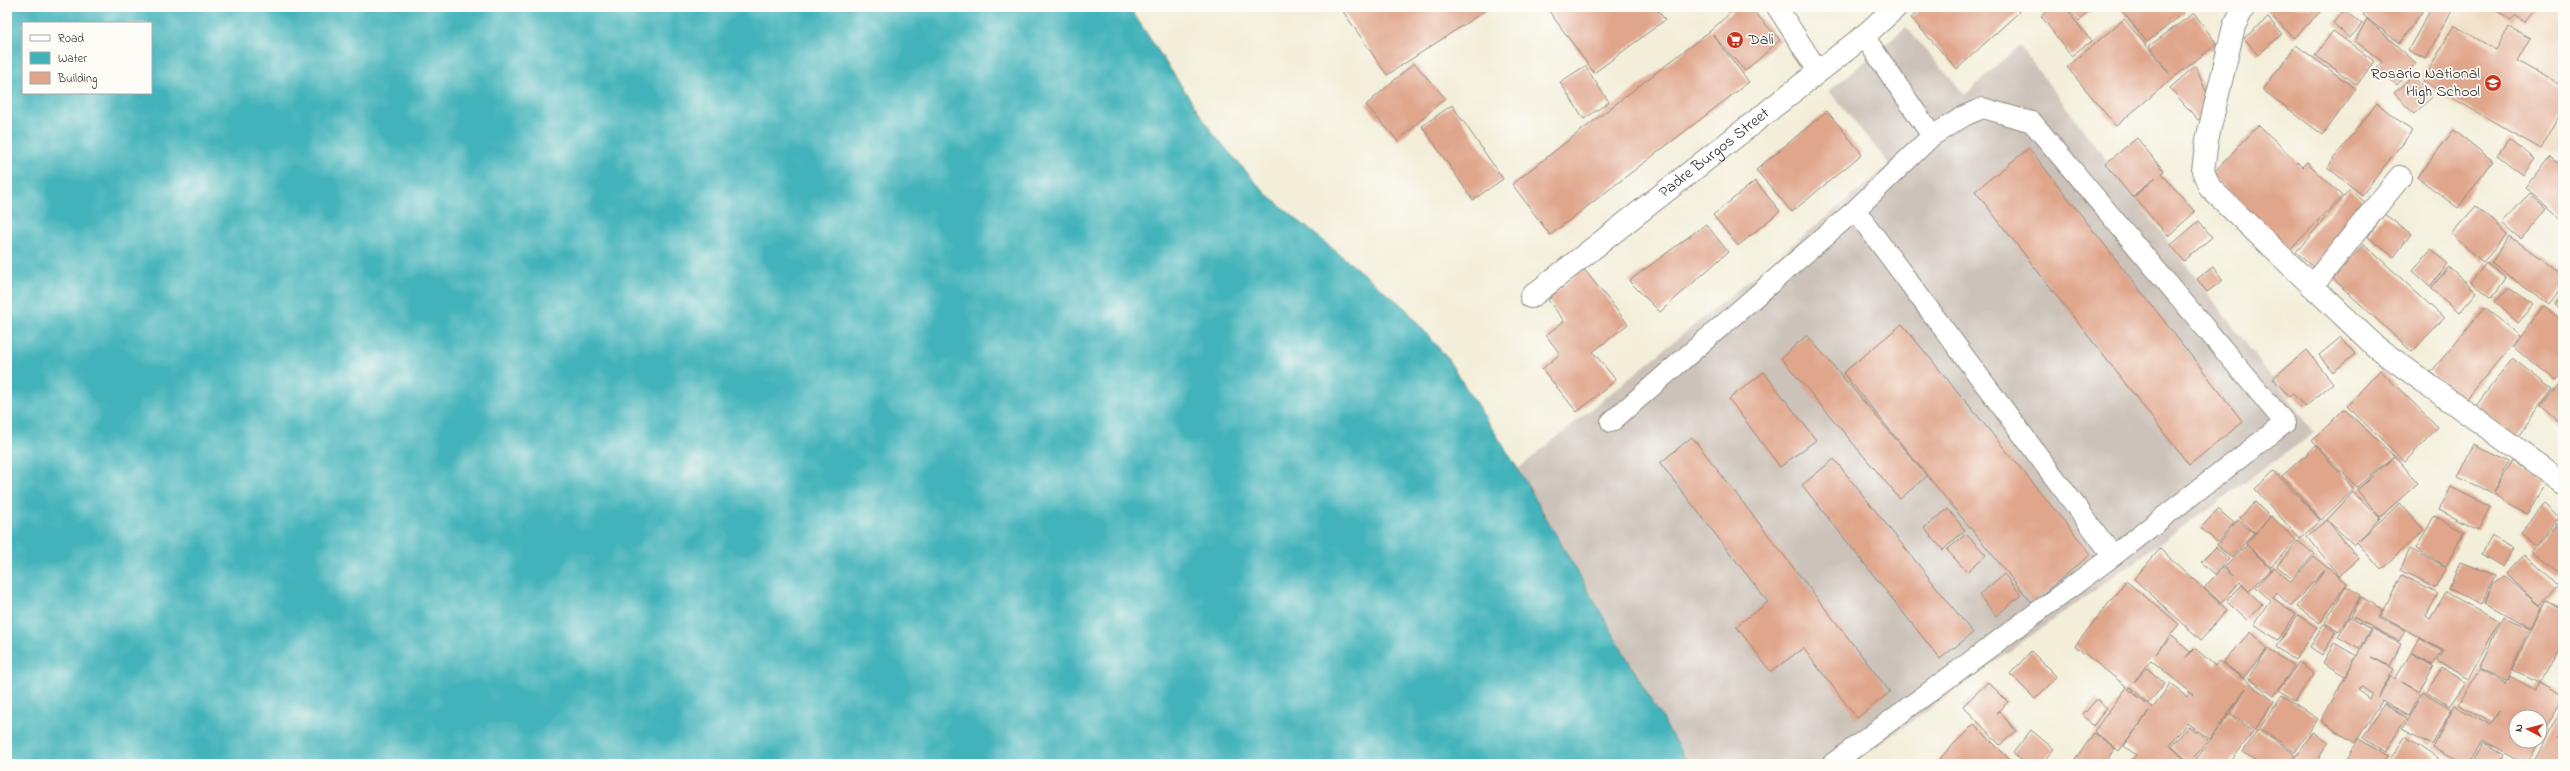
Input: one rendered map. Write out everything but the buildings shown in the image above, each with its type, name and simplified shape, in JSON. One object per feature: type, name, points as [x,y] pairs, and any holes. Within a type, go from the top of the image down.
[{"type":"street","name":"Padre Burgos Street","points":[[1531,297],[1864,36],[1896,7]]},
{"type":"street","points":[[2244,7],[2234,26],[2207,140],[2203,171],[2210,188],[2376,347],[2546,470],[2563,485]]},
{"type":"street","points":[[2312,286],[2400,177]]},
{"type":"lane","points":[[1777,7],[1818,71]]},
{"type":"lane","points":[[1864,36],[1932,136]]},
{"type":"lane","points":[[1611,422],[1855,210],[1932,136],[1966,115],[1983,108],[2032,122],[2285,423],[2113,556],[1832,764]]},
{"type":"lane","points":[[1855,210],[2113,556]]},
{"type":"shaded area","name":"Rosario National High School","points":[[2457,7],[2563,7],[2563,150],[2538,152],[2427,89],[2419,78]]},
{"type":"shaded area","points":[[1906,27],[1965,95],[2019,45],[2314,433],[1852,764],[1688,764],[1518,469],[1890,165],[1829,91]]},
{"type":"water","points":[[7,7],[1129,7],[1214,135],[1266,194],[1405,308],[1447,358],[1518,469],[1688,764],[7,764]]},
{"type":"place","name":"Dali","points":[[1735,40]]},
{"type":"place","name":"Rosario National High School","points":[[2493,83]]}]
